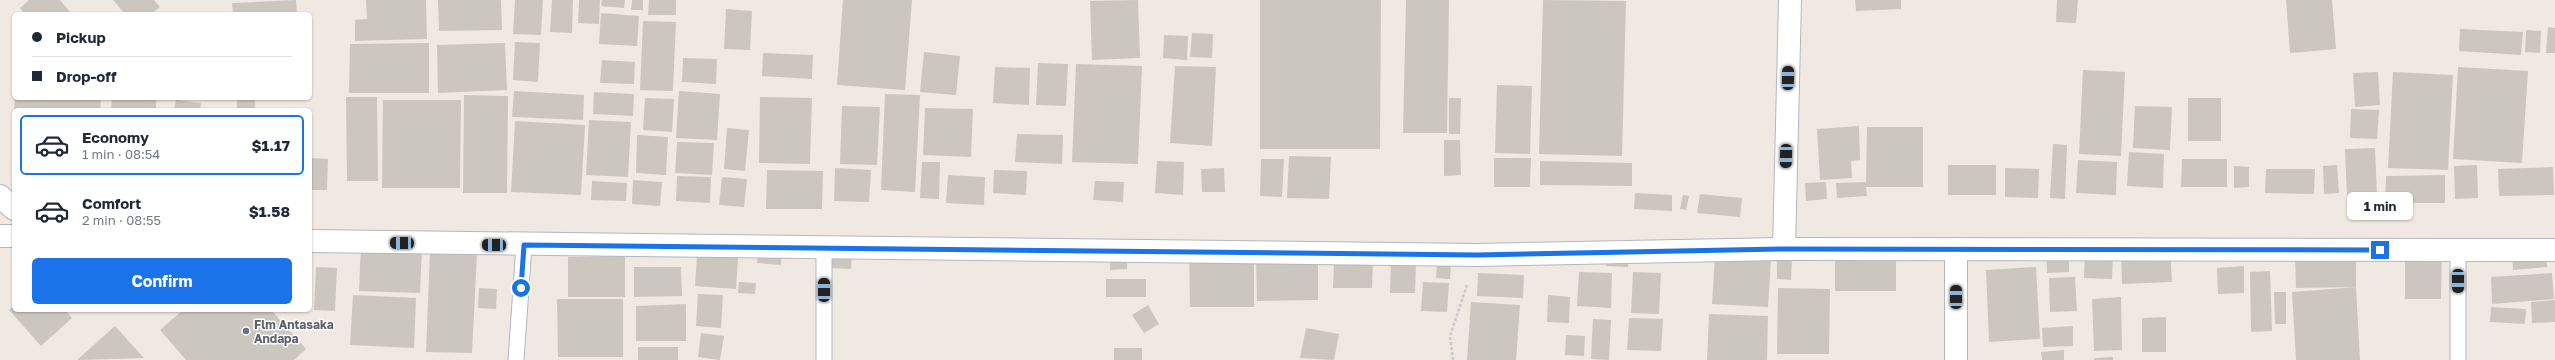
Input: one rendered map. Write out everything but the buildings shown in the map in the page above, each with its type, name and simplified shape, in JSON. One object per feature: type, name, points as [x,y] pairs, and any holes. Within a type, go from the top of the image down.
[{"type":"street","points":[[1784,249],[1790,0]]},
{"type":"street","points":[[0,196],[12,207]]},
{"type":"street","points":[[0,236],[12,236]]},
{"type":"street","points":[[312,241],[524,245],[1477,255],[1784,249],[2555,250]]},
{"type":"street","points":[[1956,249],[1956,360]]},
{"type":"lane","points":[[516,360],[524,245]]},
{"type":"lane","points":[[824,248],[824,360]]},
{"type":"lane","points":[[2458,250],[2458,360]]},
{"type":"path","points":[[1452,360],[1450,336],[1477,255]]},
{"type":"place","name":"Flm Antasaka Andapa","points":[[246,331]]},
{"type":"route","points":[[521,288],[524,245],[973,248],[1477,255],[1784,249],[2380,250]]}]
